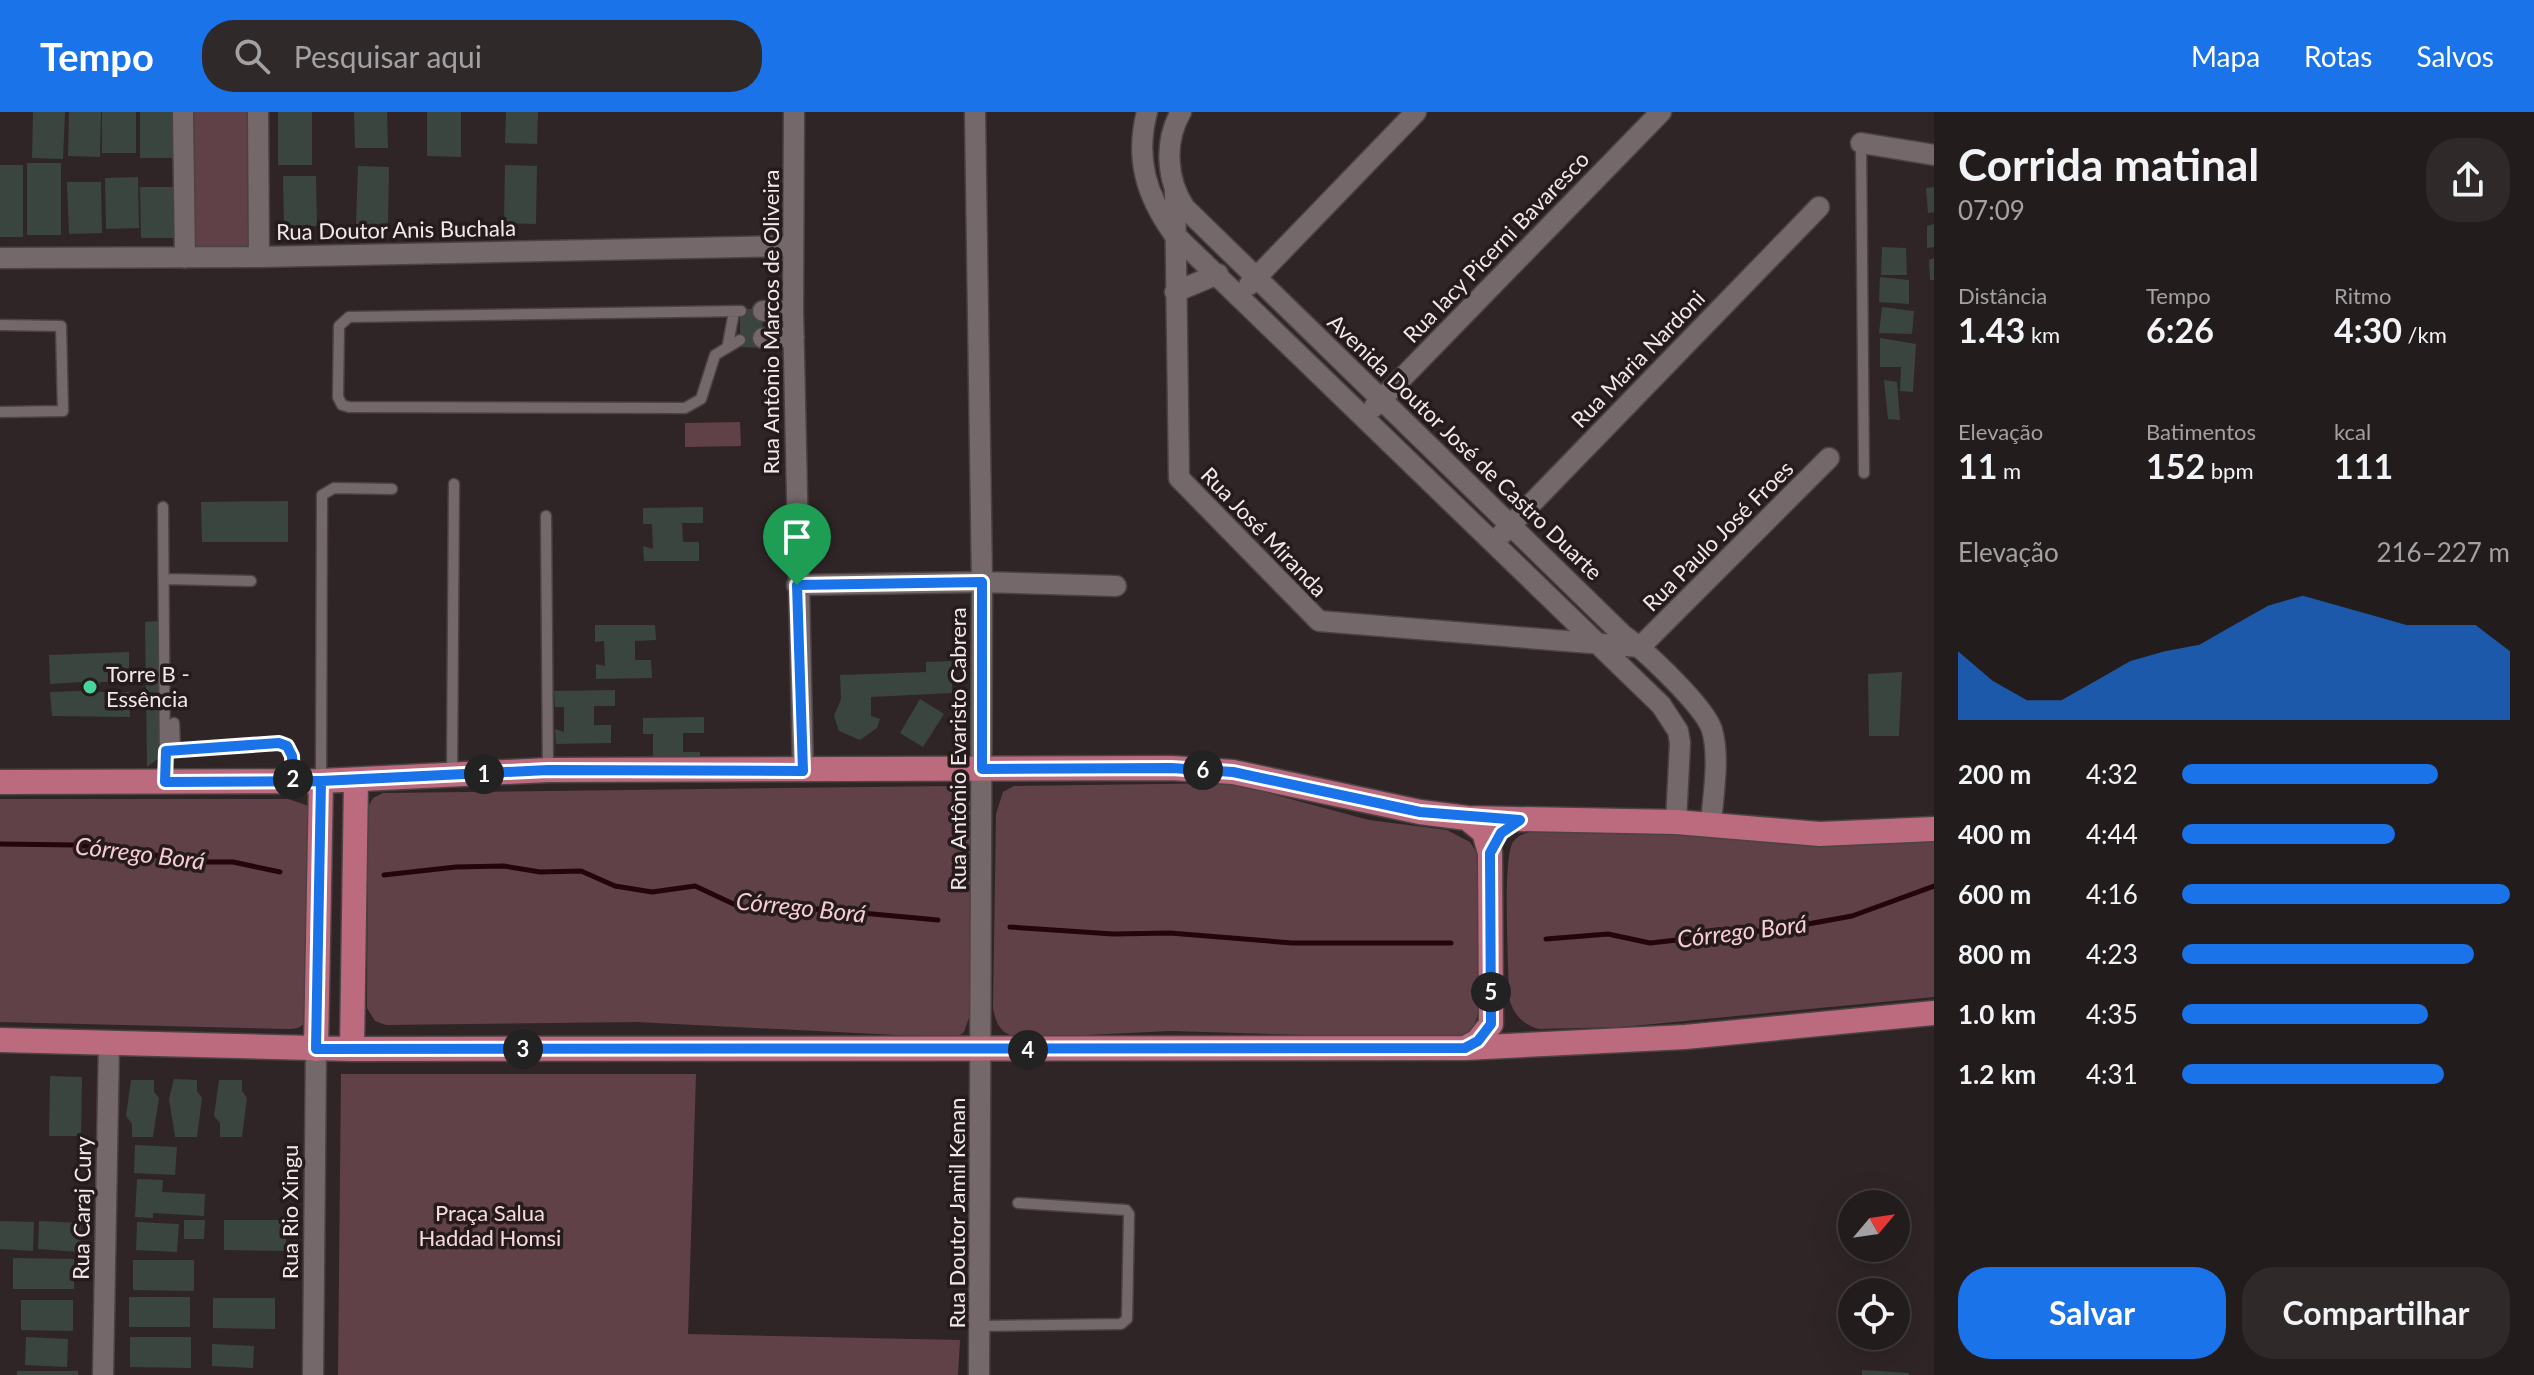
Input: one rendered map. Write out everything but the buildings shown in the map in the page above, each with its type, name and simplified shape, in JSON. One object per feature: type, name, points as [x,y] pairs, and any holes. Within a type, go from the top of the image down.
[{"type":"main road","points":[[0,782],[321,781],[548,770],[1171,768],[1233,772],[1420,812],[1467,818],[1676,822],[1820,834],[1934,829]]},
{"type":"main road","points":[[352,1049],[356,780]]},
{"type":"main road","points":[[316,1049],[321,781]]},
{"type":"main road","points":[[1465,1048],[1478,1041],[1491,1024],[1490,853],[1484,832],[1467,818]]},
{"type":"main road","points":[[1490,853],[1501,833],[1520,820]]},
{"type":"main road","points":[[0,1040],[316,1049],[982,1051],[1465,1048],[1700,1036],[1934,1013]]},
{"type":"main road","points":[[1491,1024],[1505,1040],[1517,1047]]},
{"type":"street","points":[[183,112],[185,258]]},
{"type":"street","points":[[258,112],[259,257]]},
{"type":"street","name":"Rua Antônio Marcos de Oliveira","points":[[794,112],[792,246],[803,771]]},
{"type":"street","name":"Rua Antônio Evaristo Cabrera","points":[[975,112],[982,582],[982,1051]]},
{"type":"street","points":[[1147,112],[1140,141],[1142,170],[1157,210],[1173,233],[1240,294],[1492,544],[1661,705],[1678,731],[1676,822]]},
{"type":"street","name":"Avenida Doutor José de Castro Duarte","points":[[1181,112],[1174,124],[1169,155],[1175,189],[1185,208],[1510,525],[1640,647],[1706,715]]},
{"type":"street","points":[[1240,294],[1416,112]]},
{"type":"street","name":"Rua Iacy Picerni Bavaresco","points":[[1365,417],[1661,112]]},
{"type":"street","points":[[1861,143],[1934,155]]},
{"type":"street","name":"Rua José Miranda","points":[[1175,189],[1173,233],[1179,478],[1319,621],[1640,647]]},
{"type":"street","name":"Rua Maria Nardoni","points":[[1492,544],[1819,207]]},
{"type":"street","name":"Rua Doutor Anis Buchala","points":[[0,258],[259,257],[792,246]]},
{"type":"street","points":[[1175,292],[1218,274]]},
{"type":"street","points":[[763,311],[793,311]]},
{"type":"street","points":[[763,338],[794,337]]},
{"type":"street","name":"Rua Paulo José Froes","points":[[1640,647],[1829,458]]},
{"type":"street","points":[[797,585],[982,582],[1116,586]]},
{"type":"street","points":[[1678,731],[1706,715],[1714,742],[1711,824]]},
{"type":"street","name":"Rua Caraj Cury","points":[[103,1375],[109,1043]]},
{"type":"street","name":"Rua Rio Xingu","points":[[313,1375],[316,1049]]},
{"type":"street","name":"Rua Doutor Jamil Kenan","points":[[979,1375],[982,1051]]},
{"type":"lane","points":[[1861,143],[1864,473]]},
{"type":"lane","points":[[728,344],[737,312],[349,317],[339,326],[338,397],[349,407],[685,408],[701,399],[711,361],[728,344],[740,340]]},
{"type":"lane","points":[[0,325],[61,326],[63,411],[0,412]]},
{"type":"lane","points":[[452,776],[454,484]]},
{"type":"lane","points":[[321,781],[322,495],[334,488],[392,489]]},
{"type":"lane","points":[[163,507],[170,751]]},
{"type":"lane","points":[[546,516],[548,770]]},
{"type":"lane","points":[[166,579],[251,581]]},
{"type":"lane","points":[[165,782],[174,723]]},
{"type":"lane","points":[[170,751],[279,743],[287,746],[292,756],[293,781]]},
{"type":"lane","points":[[980,1326],[1121,1324],[1127,1319],[1129,1214],[1126,1210],[1018,1203]]},
{"type":"green space","points":[[190,112],[252,112],[254,246],[192,247]]},
{"type":"green space","points":[[740,422],[741,446],[685,447],[685,423]]},
{"type":"green space","points":[[1231,783],[1369,820],[1447,830],[1470,842],[1477,853],[1479,870],[1478,1012],[1468,1032],[1446,1039],[1170,1031],[1027,1038],[1003,1031],[993,1008],[996,814],[1003,792],[1014,786]]},
{"type":"green space","points":[[961,788],[972,803],[971,1012],[964,1032],[956,1038],[636,1022],[386,1025],[375,1021],[367,1008],[368,807],[373,798],[383,793]]},
{"type":"green space","points":[[0,799],[288,799],[309,806],[310,1020],[290,1029],[0,1022]]},
{"type":"green space","points":[[1535,831],[1934,841],[1934,997],[1622,1027],[1539,1029],[1528,1025],[1513,1009],[1509,998],[1507,891],[1513,842]]},
{"type":"green space","name":"Praça Salua Haddad Homsi","points":[[341,1074],[696,1074],[688,1334],[960,1340],[958,1375],[338,1375]]},
{"type":"waterway","name":"Córrego Borá","points":[[0,844],[75,845],[137,851],[186,862],[233,862],[280,872]]},
{"type":"waterway","name":"Córrego Borá","points":[[384,875],[456,867],[504,866],[540,872],[581,871],[615,886],[652,892],[695,886],[740,907],[818,909],[938,920]]},
{"type":"waterway","name":"Córrego Borá","points":[[1546,939],[1608,934],[1650,943],[1786,928],[1852,916],[1934,886]]},
{"type":"waterway","name":"Córrego Borá","points":[[1010,927],[1113,934],[1170,933],[1292,943],[1451,943]]},
{"type":"place","name":"Torre B - Essência","points":[[90,687]]},
{"type":"route","points":[[797,585],[803,771],[548,770],[321,781],[165,782],[166,751],[279,743],[287,746],[292,756],[293,781],[321,781],[316,1049],[982,1051],[1465,1048],[1478,1041],[1487,1031],[1491,1024],[1490,853],[1501,833],[1520,820],[1420,812],[1233,772],[1171,768],[982,769],[982,582],[797,585]]}]
